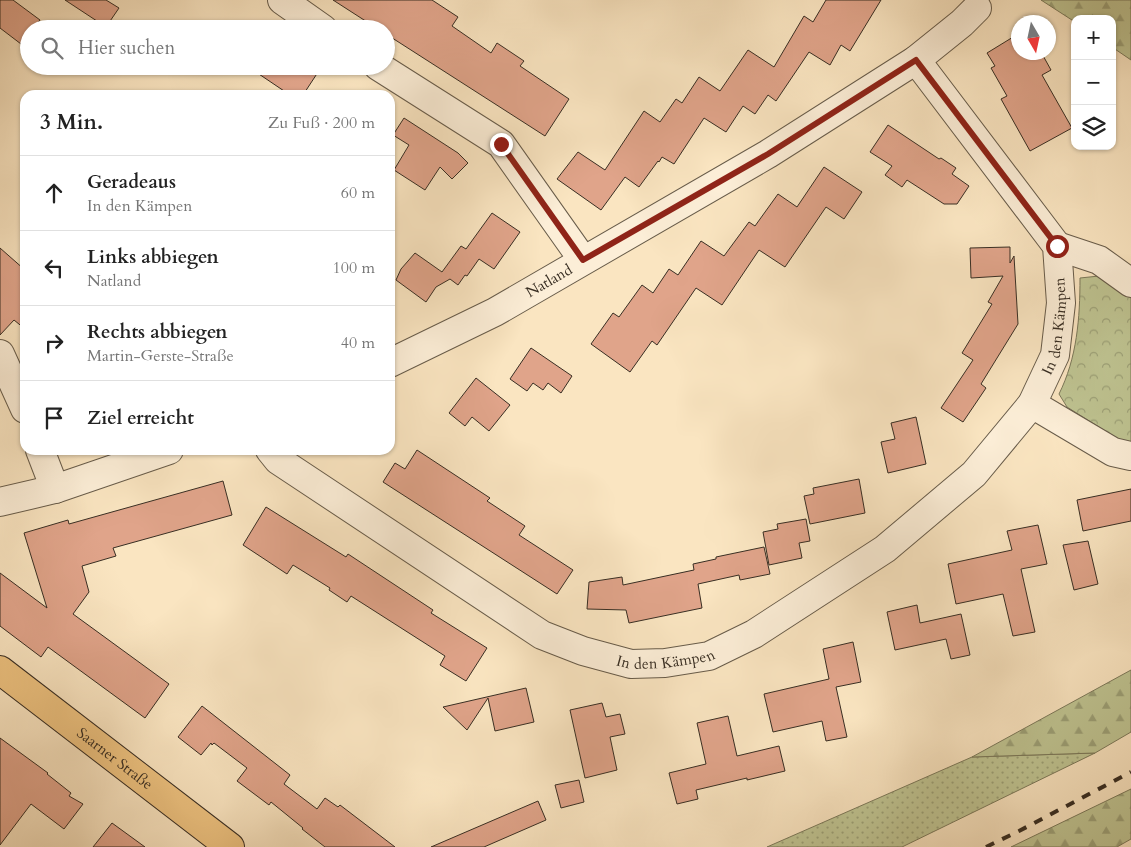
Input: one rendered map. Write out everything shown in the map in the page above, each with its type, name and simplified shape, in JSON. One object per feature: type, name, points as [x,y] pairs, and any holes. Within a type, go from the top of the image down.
[{"type":"main road","name":"Saarner Straße","points":[[0,670],[230,847]]},
{"type":"street","points":[[282,0],[310,20]]},
{"type":"street","name":"Natland","points":[[395,361],[495,312],[768,154],[916,60],[962,23],[977,8]]},
{"type":"street","points":[[916,60],[1057,246],[1099,260],[1131,283]]},
{"type":"street","points":[[392,75],[501,144],[583,260]]},
{"type":"street","name":"In den Kämpen","points":[[274,455],[278,460],[542,635],[583,652],[631,664],[665,663],[709,656],[754,634],[885,549],[974,474],[1032,404],[1055,355],[1061,303],[1057,246]]},
{"type":"street","points":[[0,354],[20,398]]},
{"type":"street","points":[[1032,404],[1113,452],[1131,456]]},
{"type":"street","points":[[42,455],[55,489]]},
{"type":"street","points":[[0,502],[55,489],[154,455]]},
{"type":"green space","points":[[1041,0],[1131,0],[1131,60],[1116,50],[1116,15],[1071,15],[1071,19]]},
{"type":"green space","points":[[1099,276],[1131,298],[1131,442],[1118,439],[1067,407],[1059,394],[1074,352],[1080,278]]},
{"type":"green space","points":[[1131,670],[1131,732],[1095,753],[972,757]]},
{"type":"green space","points":[[1095,753],[902,847],[767,847],[972,757]]},
{"type":"green space","points":[[1131,789],[1131,839],[1117,847],[1011,847]]},
{"type":"building","points":[[0,0],[13,0],[40,20],[20,20],[20,43],[0,28]]},
{"type":"building","points":[[65,0],[106,0],[119,8],[111,20],[95,20]]},
{"type":"building","points":[[333,0],[432,0],[458,17],[452,26],[491,53],[497,43],[524,61],[520,66],[569,99],[545,136],[395,40],[395,20],[364,20]]},
{"type":"building","points":[[826,0],[881,0],[850,51],[841,45],[830,65],[809,52],[776,101],[768,95],[755,114],[743,106],[726,132],[704,118],[674,164],[662,157],[639,187],[625,177],[601,210],[557,179],[578,152],[605,170],[644,111],[660,122],[676,99],[682,103],[699,77],[720,91],[748,50],[774,67],[804,16],[813,22]]},
{"type":"building","points":[[1011,38],[1011,60],[1045,60],[1051,70],[1042,75],[1071,129],[1030,151],[1001,99],[1007,96],[991,68],[995,66],[987,53]]},
{"type":"building","points":[[260,75],[316,75],[306,90],[283,90]]},
{"type":"building","points":[[404,118],[458,153],[468,163],[452,179],[440,167],[425,190],[395,171],[409,145],[395,136],[395,132]]},
{"type":"building","points":[[888,125],[956,168],[952,174],[969,186],[957,204],[944,204],[907,180],[902,187],[885,175],[892,166],[870,152]]},
{"type":"building","points":[[824,167],[862,192],[844,219],[826,207],[785,267],[759,250],[722,305],[696,288],[657,345],[652,341],[630,372],[591,344],[613,313],[619,317],[642,285],[653,293],[669,269],[678,275],[701,241],[724,256],[749,222],[755,226],[778,194],[797,207]]},
{"type":"building","points":[[492,213],[520,232],[494,269],[479,259],[458,285],[450,279],[436,287],[426,302],[396,280],[401,269],[415,253],[442,272],[461,246],[466,249]]},
{"type":"building","points":[[1010,247],[1010,263],[1014,256],[1018,324],[981,384],[986,388],[963,422],[941,408],[973,360],[962,353],[992,304],[988,302],[1003,276],[971,278],[970,248]]},
{"type":"building","points":[[0,248],[20,266],[20,325],[14,320],[0,335]]},
{"type":"building","points":[[531,348],[572,376],[561,393],[548,383],[543,390],[533,383],[527,391],[510,379]]},
{"type":"building","points":[[476,378],[510,405],[489,431],[472,417],[465,426],[449,413]]},
{"type":"building","points":[[916,417],[926,464],[888,473],[881,442],[895,439],[891,423]]},
{"type":"building","points":[[417,450],[490,498],[487,501],[525,526],[519,535],[573,570],[557,594],[383,482],[395,463],[405,469]]},
{"type":"building","points":[[859,479],[865,513],[810,524],[804,496],[814,494],[813,488]]},
{"type":"building","points":[[223,481],[232,515],[113,548],[116,556],[82,566],[89,592],[73,614],[169,684],[145,718],[48,647],[41,657],[0,626],[0,573],[47,608],[24,533],[68,520],[69,524]]},
{"type":"building","points":[[1131,489],[1131,521],[1083,531],[1077,500]]},
{"type":"building","points":[[266,507],[346,557],[348,554],[433,610],[431,613],[487,648],[466,681],[440,665],[445,656],[351,596],[347,602],[329,590],[330,588],[293,565],[287,574],[243,545]]},
{"type":"building","points":[[806,519],[810,541],[799,543],[802,558],[769,565],[763,532],[778,529],[777,524]]},
{"type":"building","points":[[1038,525],[1047,564],[1021,569],[1035,632],[1013,636],[1003,594],[956,604],[948,564],[1012,550],[1007,531]]},
{"type":"building","points":[[1088,541],[1098,584],[1074,590],[1063,545]]},
{"type":"building","points":[[764,547],[770,574],[740,580],[739,575],[698,584],[702,608],[629,623],[626,610],[587,609],[589,582],[622,577],[623,585],[694,570],[693,564]]},
{"type":"building","points":[[917,605],[920,623],[961,614],[970,655],[951,659],[946,639],[895,650],[887,612]]},
{"type":"building","points":[[853,642],[861,682],[836,687],[847,737],[826,741],[822,721],[773,732],[764,694],[829,679],[823,649]]},
{"type":"building","points":[[526,688],[534,722],[495,731],[488,698],[467,730],[443,707]]},
{"type":"building","points":[[602,703],[606,717],[620,714],[625,734],[610,737],[617,770],[585,778],[570,710]]},
{"type":"building","points":[[202,706],[290,775],[284,784],[317,809],[325,798],[338,807],[340,805],[395,847],[325,847],[271,802],[269,805],[237,781],[247,768],[214,743],[212,745],[211,743],[201,755],[178,737]]},
{"type":"building","points":[[728,716],[737,756],[779,746],[785,771],[696,790],[698,799],[677,804],[669,773],[706,764],[697,723]]},
{"type":"building","points":[[0,738],[48,773],[71,793],[69,796],[83,804],[64,829],[31,804],[0,845]]},
{"type":"building","points":[[579,780],[584,802],[561,808],[555,785]]},
{"type":"building","points":[[538,801],[546,820],[484,847],[431,847]]},
{"type":"building","points":[[112,823],[145,847],[93,847]]},
{"type":"railway","points":[[986,847],[1131,772]]},
{"type":"route","points":[[501,144],[583,260],[768,154],[916,60],[1057,246]]}]
